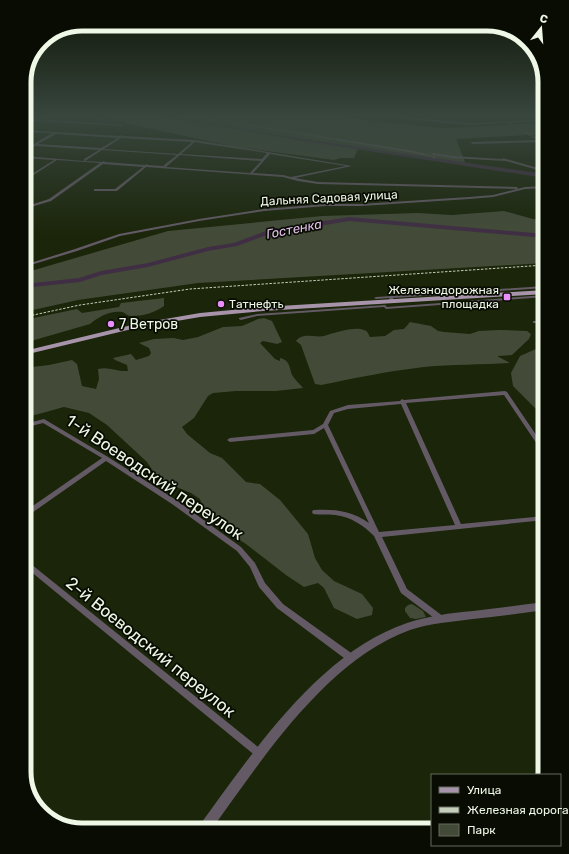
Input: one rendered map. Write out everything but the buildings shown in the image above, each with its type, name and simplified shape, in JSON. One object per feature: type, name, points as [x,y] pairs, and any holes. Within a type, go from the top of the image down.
[{"type":"main road","points":[[31,350],[163,321],[200,315],[383,302],[391,299],[538,292]]},
{"type":"street","points":[[85,160],[91,156]]},
{"type":"street","points":[[165,166],[178,156]]},
{"type":"street","points":[[205,156],[262,160]]},
{"type":"street","points":[[251,173],[266,156]]},
{"type":"street","points":[[31,157],[165,166],[200,171],[293,178],[351,166],[287,156]]},
{"type":"street","points":[[430,156],[435,157],[434,158]]},
{"type":"street","points":[[443,156],[506,160]]},
{"type":"street","points":[[495,158],[538,169]]},
{"type":"street","points":[[31,176],[57,159]]},
{"type":"street","points":[[31,160],[143,168]]},
{"type":"street","points":[[31,206],[50,200],[104,162]]},
{"type":"street","points":[[95,190],[116,190],[147,165]]},
{"type":"street","points":[[175,170],[251,173],[293,178],[298,180],[400,186],[525,188]]},
{"type":"street","name":"Дальняя Садовая улица","points":[[31,264],[114,236],[199,220],[264,210],[326,205],[361,205],[475,198],[493,196],[525,188],[538,187]]},
{"type":"street","points":[[391,299],[538,288]]},
{"type":"street","points":[[376,298],[383,302],[386,308],[538,297]]},
{"type":"street","points":[[240,319],[257,315],[383,302]]},
{"type":"street","points":[[230,440],[314,432],[325,425],[332,412],[348,407],[505,393],[538,442]]},
{"type":"street","points":[[402,401],[459,526]]},
{"type":"street","name":"1-й Воеводский переулок","points":[[31,424],[44,421],[106,458],[174,502],[239,548],[253,565],[262,585],[280,606],[351,658]]},
{"type":"street","points":[[325,425],[404,591],[440,619]]},
{"type":"street","points":[[31,510],[106,458]]},
{"type":"street","points":[[315,512],[345,514],[363,522],[378,536]]},
{"type":"street","points":[[378,536],[459,526],[538,519]]},
{"type":"street","name":"2-й Воеводский переулок","points":[[31,568],[260,755]]},
{"type":"street","points":[[208,823],[260,755],[304,702],[351,658],[375,641],[408,627],[440,619],[538,607]]},
{"type":"green space","points":[[303,156],[355,156],[354,158],[340,158],[334,160]]},
{"type":"green space","points":[[408,156],[462,156],[466,165]]},
{"type":"green space","points":[[504,211],[538,219],[538,263],[198,283],[78,300],[31,310],[31,271],[168,231],[322,216],[418,213],[452,215]]},
{"type":"green space","points":[[164,298],[164,306],[148,314],[128,316],[122,312],[113,312],[90,324],[31,341],[31,319],[77,309],[82,313],[119,307],[121,303]]},
{"type":"green space","points":[[264,318],[272,321],[282,342],[277,344],[263,341],[260,343],[275,359],[280,361],[280,358],[286,360],[292,375],[303,388],[276,391],[236,391],[213,393],[208,396],[194,418],[182,427],[187,434],[210,453],[222,458],[246,482],[260,484],[280,500],[308,534],[315,558],[322,570],[334,581],[362,594],[373,608],[372,615],[357,619],[334,608],[324,588],[318,583],[304,587],[286,575],[246,544],[224,530],[203,509],[200,499],[191,493],[162,481],[147,462],[107,425],[89,413],[64,407],[31,416],[31,367],[72,360],[77,364],[82,386],[96,389],[99,379],[98,369],[106,368],[128,371],[127,365],[113,358],[131,354],[136,360],[149,356],[151,353],[149,348],[139,343],[154,339],[174,338],[183,340],[198,337],[223,327],[242,326]]},
{"type":"green space","points":[[410,322],[431,326],[438,331],[444,332],[470,334],[479,331],[500,330],[527,331],[531,334],[529,339],[512,355],[497,356],[510,363],[424,367],[321,385],[315,384],[301,345],[296,341],[299,338],[306,336],[324,336],[344,330],[355,329],[365,330],[370,337],[385,336],[394,330],[404,329]]},
{"type":"green space","points":[[538,349],[538,411],[513,386],[511,373],[520,356]]},
{"type":"green space","points":[[412,604],[423,611],[426,617],[416,619],[410,618],[405,611],[405,608]]},
{"type":"waterway","points":[[410,156],[538,175]]},
{"type":"waterway","name":"Гостенка","points":[[31,285],[80,280],[101,273],[148,265],[208,249],[235,245],[271,231],[306,229],[324,223],[349,219],[538,235]]},
{"type":"railway","points":[[31,316],[80,305],[190,289],[538,265]]},
{"type":"place","name":"Железнодорожная площадка","points":[[507,297]]},
{"type":"place","name":"Татнефть","points":[[221,304]]},
{"type":"place","name":"7 Ветров","points":[[111,324]]}]
